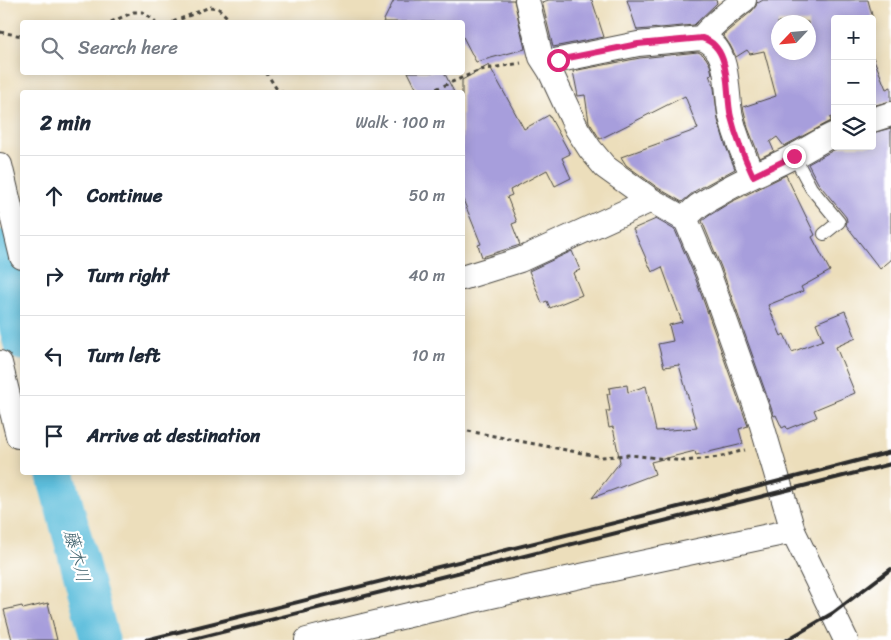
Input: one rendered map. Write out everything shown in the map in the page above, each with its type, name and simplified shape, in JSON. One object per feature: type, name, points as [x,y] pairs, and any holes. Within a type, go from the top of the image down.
[{"type":"street","points":[[527,0],[534,35],[543,61],[550,71],[577,129],[590,149],[605,167],[651,200],[686,220],[711,281],[759,415],[793,531],[846,640]]},
{"type":"street","points":[[702,38],[725,14],[744,0]]},
{"type":"street","points":[[543,61],[638,44],[702,38],[708,40],[722,58],[725,66],[731,116],[753,176]]},
{"type":"street","points":[[876,119],[891,114]]},
{"type":"street","points":[[686,220],[692,210],[727,188],[831,136]]},
{"type":"street","points":[[0,166],[20,249]]},
{"type":"street","points":[[465,277],[520,260],[651,200]]},
{"type":"street","points":[[0,363],[13,439]]},
{"type":"street","points":[[307,640],[620,567],[793,531]]},
{"type":"lane","points":[[794,156],[811,188],[839,222],[824,234]]},
{"type":"path","points":[[178,20],[210,7],[218,8],[230,20]]},
{"type":"path","points":[[115,20],[134,12],[143,12],[153,20]]},
{"type":"path","points":[[0,32],[20,36]]},
{"type":"path","points":[[435,90],[480,70],[543,61]]},
{"type":"path","points":[[268,75],[279,90]]},
{"type":"path","points":[[468,430],[602,457],[630,455],[684,461],[719,456],[768,444]]},
{"type":"building","points":[[394,0],[514,0],[525,49],[476,62],[465,41],[465,20],[384,20]]},
{"type":"building","points":[[549,0],[592,0],[604,37],[553,47],[542,2]]},
{"type":"building","points":[[627,0],[716,0],[717,3],[694,25],[637,30]]},
{"type":"building","points":[[763,0],[868,0],[872,15],[831,15],[831,121],[784,146],[777,137],[770,142],[774,151],[760,158],[748,128],[743,107],[776,96],[764,51],[750,54],[747,50],[736,57],[723,35],[752,11],[757,2]]},
{"type":"building","points":[[698,52],[706,58],[710,65],[712,74],[709,75],[714,88],[718,120],[735,169],[695,191],[682,202],[658,188],[626,165],[621,157],[698,129],[685,96],[600,139],[589,122],[585,95],[578,96],[573,71],[640,58]]},
{"type":"building","points":[[876,64],[886,89],[891,87],[891,101],[876,105]]},
{"type":"building","points":[[489,65],[524,129],[549,115],[570,154],[562,158],[571,178],[555,186],[547,170],[510,190],[512,195],[507,197],[517,222],[512,224],[520,245],[482,257],[478,245],[481,244],[465,204],[465,90],[462,90],[462,80]]},
{"type":"building","points":[[410,75],[446,75],[453,90],[417,90]]},
{"type":"building","points":[[891,128],[891,260],[880,269],[846,225],[846,217],[818,183],[808,164],[834,150],[876,150],[876,132]]},
{"type":"building","points":[[786,175],[815,235],[812,237],[830,271],[801,287],[803,291],[768,305],[781,336],[784,334],[792,352],[823,340],[816,323],[845,311],[856,338],[836,347],[855,393],[814,410],[817,417],[787,429],[786,426],[782,428],[776,415],[774,416],[721,267],[702,221],[731,202]]},
{"type":"building","points":[[656,219],[675,230],[695,277],[748,426],[739,429],[743,444],[696,455],[695,451],[651,462],[655,474],[592,498],[620,462],[613,427],[609,428],[606,411],[610,411],[607,394],[610,394],[609,388],[627,385],[628,392],[646,386],[656,431],[697,428],[679,365],[664,367],[658,344],[673,341],[669,325],[682,322],[662,267],[652,272],[633,229]]},
{"type":"building","points":[[572,251],[580,270],[573,273],[582,295],[550,308],[547,301],[542,303],[529,271]]},
{"type":"building","points":[[48,603],[57,640],[12,640],[4,610],[22,606],[23,609]]},
{"type":"waterway","name":"藤木川","points":[[0,249],[20,333]]},
{"type":"waterway","name":"藤木川","points":[[56,475],[100,640]]},
{"type":"railway","points":[[146,640],[891,452]]},
{"type":"railway","points":[[190,640],[891,464]]},
{"type":"railway","points":[[787,640],[833,613],[891,569]]},
{"type":"route","points":[[558,60],[638,44],[702,38],[708,40],[722,58],[725,66],[731,116],[753,176],[794,156]]}]
